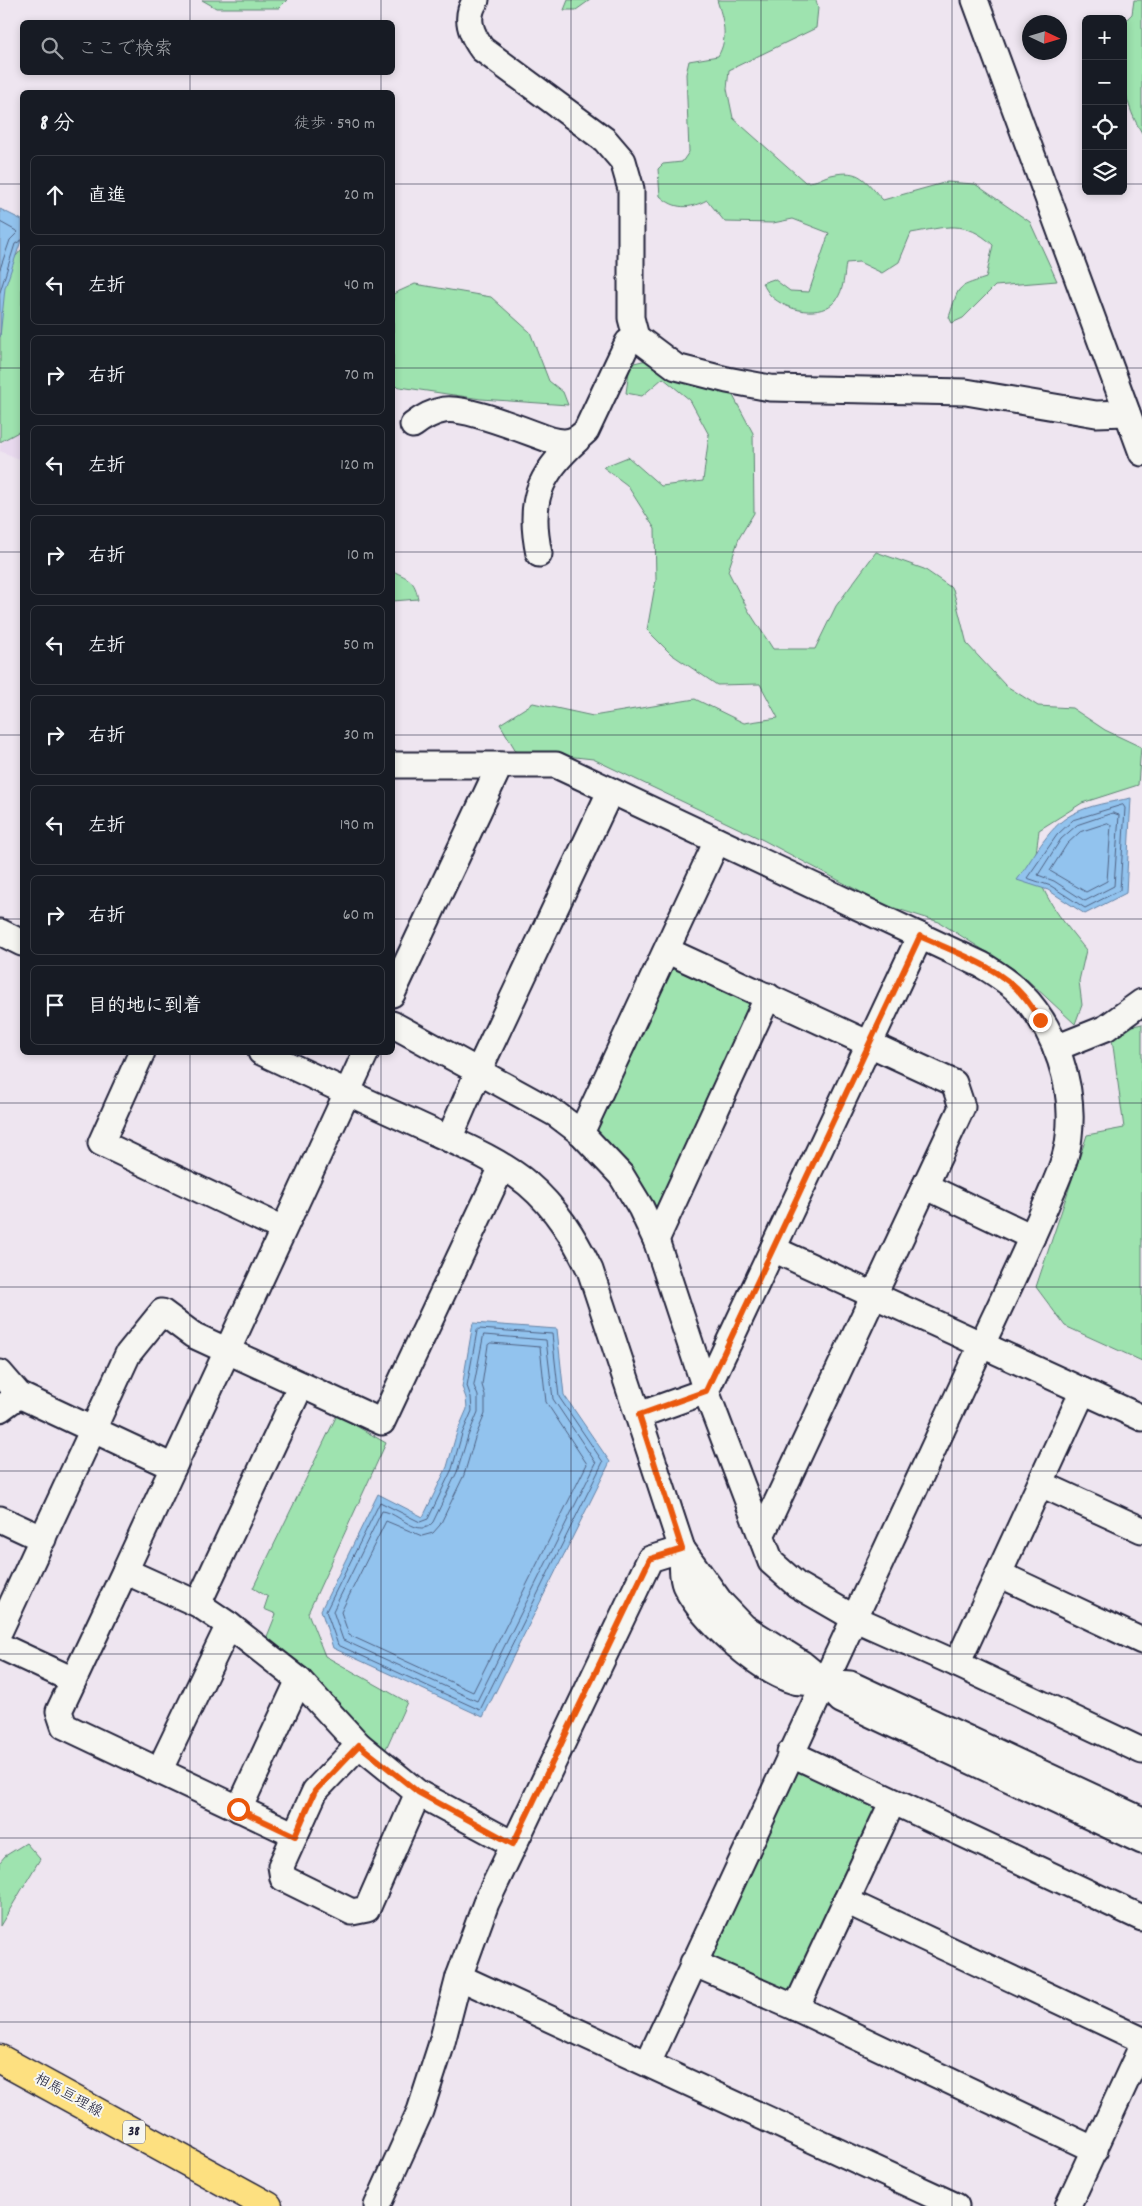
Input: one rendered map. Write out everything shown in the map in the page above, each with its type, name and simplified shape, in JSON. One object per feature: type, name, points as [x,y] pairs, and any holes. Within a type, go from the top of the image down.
[{"type":"main road","name":"相馬亘理線","points":[[0,2059],[268,2206]]},
{"type":"street","points":[[476,0],[469,19],[472,35],[482,49],[605,140],[622,161],[632,189],[631,318],[636,337],[676,367],[727,380],[770,388],[966,392],[1096,414],[1127,413]]},
{"type":"street","points":[[975,0],[1141,449]]},
{"type":"street","points":[[539,554],[533,516],[536,496],[560,455],[586,431],[628,342],[636,337]]},
{"type":"street","points":[[413,425],[423,417],[444,410],[461,410],[551,440],[564,443],[577,440]]},
{"type":"street","points":[[395,765],[556,765],[982,965],[1007,981],[1023,996],[1056,1048],[1062,1067],[1070,1110],[1069,1136],[1064,1161],[1032,1237],[856,1619],[790,1754],[648,2063]]},
{"type":"street","points":[[395,988],[500,765]]},
{"type":"street","points":[[450,1139],[478,1072],[610,792]]},
{"type":"street","points":[[581,1133],[668,951],[717,841]]},
{"type":"street","points":[[639,1415],[706,1391],[868,1042],[920,936]]},
{"type":"street","points":[[668,951],[954,1083],[962,1107],[761,1536]]},
{"type":"street","points":[[656,1240],[768,996]]},
{"type":"street","points":[[1056,1048],[1106,1028],[1142,1002]]},
{"type":"street","points":[[395,1026],[556,1114],[581,1133],[621,1175],[642,1208],[656,1240],[706,1391],[771,1562],[796,1585],[856,1619],[1142,1751]]},
{"type":"street","points":[[141,1055],[101,1143],[283,1229]]},
{"type":"street","points":[[267,1055],[450,1139],[502,1167],[527,1184],[553,1210],[574,1236],[590,1270],[682,1549],[685,1586],[710,1619],[761,1664],[794,1681],[850,1684],[1142,1820]]},
{"type":"street","points":[[295,1836],[64,1726],[58,1711],[365,1055]]},
{"type":"street","points":[[0,1630],[128,1354],[162,1312],[193,1335],[382,1422],[502,1167]]},
{"type":"street","points":[[925,1186],[1032,1237]]},
{"type":"street","points":[[773,1249],[1142,1418]]},
{"type":"street","points":[[0,1373],[10,1402],[94,1430],[173,1467]]},
{"type":"street","points":[[198,1604],[301,1385]]},
{"type":"street","points":[[957,1664],[1083,1391]]},
{"type":"street","points":[[1041,1484],[1142,1530]]},
{"type":"street","points":[[0,1519],[43,1539]]},
{"type":"street","points":[[377,2206],[420,2111],[441,2046],[459,1977],[486,1902],[650,1559],[682,1549]]},
{"type":"street","points":[[125,1571],[198,1604],[229,1625],[299,1680],[359,1745],[418,1792],[513,1844]]},
{"type":"street","points":[[999,1574],[1142,1640]]},
{"type":"street","points":[[159,1771],[229,1625]]},
{"type":"street","points":[[0,1646],[73,1680]]},
{"type":"street","points":[[238,1809],[299,1680]]},
{"type":"street","points":[[824,1682],[841,1700],[1142,1841]]},
{"type":"street","points":[[359,1745],[315,1791],[281,1866],[283,1878],[352,1912],[366,1909],[418,1792]]},
{"type":"street","points":[[790,1754],[1142,1918]]},
{"type":"street","points":[[796,2008],[892,1803]]},
{"type":"street","points":[[846,1901],[1142,2040]]},
{"type":"street","points":[[693,1962],[796,2008],[1095,2150]]},
{"type":"street","points":[[459,1977],[956,2206]]},
{"type":"street","points":[[1068,2206],[1142,2046]]},
{"type":"shaded area","points":[[20,428],[20,459],[0,451],[0,445],[14,430]]},
{"type":"green space","points":[[202,0],[287,0],[279,8],[216,8]]},
{"type":"green space","points":[[568,0],[590,0],[576,10],[564,10]]},
{"type":"green space","points":[[717,0],[816,0],[818,8],[816,28],[729,70],[727,89],[733,118],[805,182],[816,181],[831,175],[849,173],[867,182],[883,200],[947,182],[975,184],[1030,222],[1057,281],[995,286],[963,318],[952,323],[949,317],[957,293],[963,286],[986,278],[993,245],[973,231],[964,228],[945,227],[911,233],[899,262],[882,273],[859,262],[846,263],[839,296],[830,306],[822,310],[804,311],[795,309],[786,306],[771,296],[762,283],[774,279],[790,291],[809,292],[829,233],[793,219],[773,223],[725,222],[707,200],[683,207],[671,204],[660,196],[658,169],[663,164],[682,162],[689,152],[686,74],[689,61],[718,56],[721,49],[724,28]]},
{"type":"green space","points":[[1134,0],[1142,0],[1142,133],[1129,106],[1127,97],[1127,19],[1132,14]]},
{"type":"green space","points":[[20,251],[20,431],[0,442],[0,300],[9,264]]},
{"type":"green space","points":[[415,284],[491,297],[530,332],[549,381],[563,392],[568,405],[481,399],[395,386],[395,293]]},
{"type":"green space","points":[[655,358],[731,392],[753,433],[754,513],[739,538],[728,571],[748,610],[773,649],[815,649],[836,606],[876,552],[924,569],[953,589],[967,644],[1005,685],[1038,706],[1072,708],[1105,730],[1141,747],[1138,785],[1082,803],[1039,830],[1036,865],[1043,888],[1049,900],[1086,950],[1079,981],[1082,1005],[1075,1024],[1020,973],[939,922],[885,905],[763,840],[593,759],[557,755],[519,756],[500,724],[533,703],[593,716],[695,699],[744,723],[778,718],[760,684],[717,685],[671,654],[647,630],[656,580],[655,529],[627,485],[603,467],[628,457],[661,486],[703,481],[709,435],[690,400],[663,378],[642,396],[626,393],[630,364]]},
{"type":"green space","points":[[395,572],[413,584],[418,599],[395,601]]},
{"type":"green space","points":[[680,966],[755,1005],[662,1209],[654,1210],[594,1130],[669,967]]},
{"type":"green space","points":[[1142,1024],[1142,1361],[1065,1326],[1036,1287],[1087,1135],[1124,1128],[1111,1031]]},
{"type":"green space","points":[[337,1415],[386,1443],[308,1613],[325,1656],[407,1702],[384,1753],[266,1639],[276,1614],[264,1609],[268,1597],[253,1588]]},
{"type":"green space","points":[[793,1768],[876,1803],[878,1811],[788,1997],[712,1960],[709,1953]]},
{"type":"green space","points":[[26,1843],[40,1859],[0,1926],[0,1862],[5,1856]]},
{"type":"water","points":[[0,209],[20,219],[20,244],[5,288],[0,337]]},
{"type":"water","points":[[1131,798],[1126,893],[1085,914],[1048,890],[1017,880],[1041,844],[1063,820],[1100,804]]},
{"type":"water","points":[[473,1323],[557,1329],[564,1395],[610,1462],[483,1717],[333,1648],[321,1610],[378,1494],[423,1517],[447,1467],[457,1432],[467,1409],[462,1387]]},
{"type":"route","points":[[238,1809],[295,1836],[315,1791],[359,1745],[418,1792],[513,1844],[650,1559],[682,1549],[639,1415],[706,1391],[868,1042],[920,936],[982,965],[1007,981],[1023,996],[1040,1020]]}]
